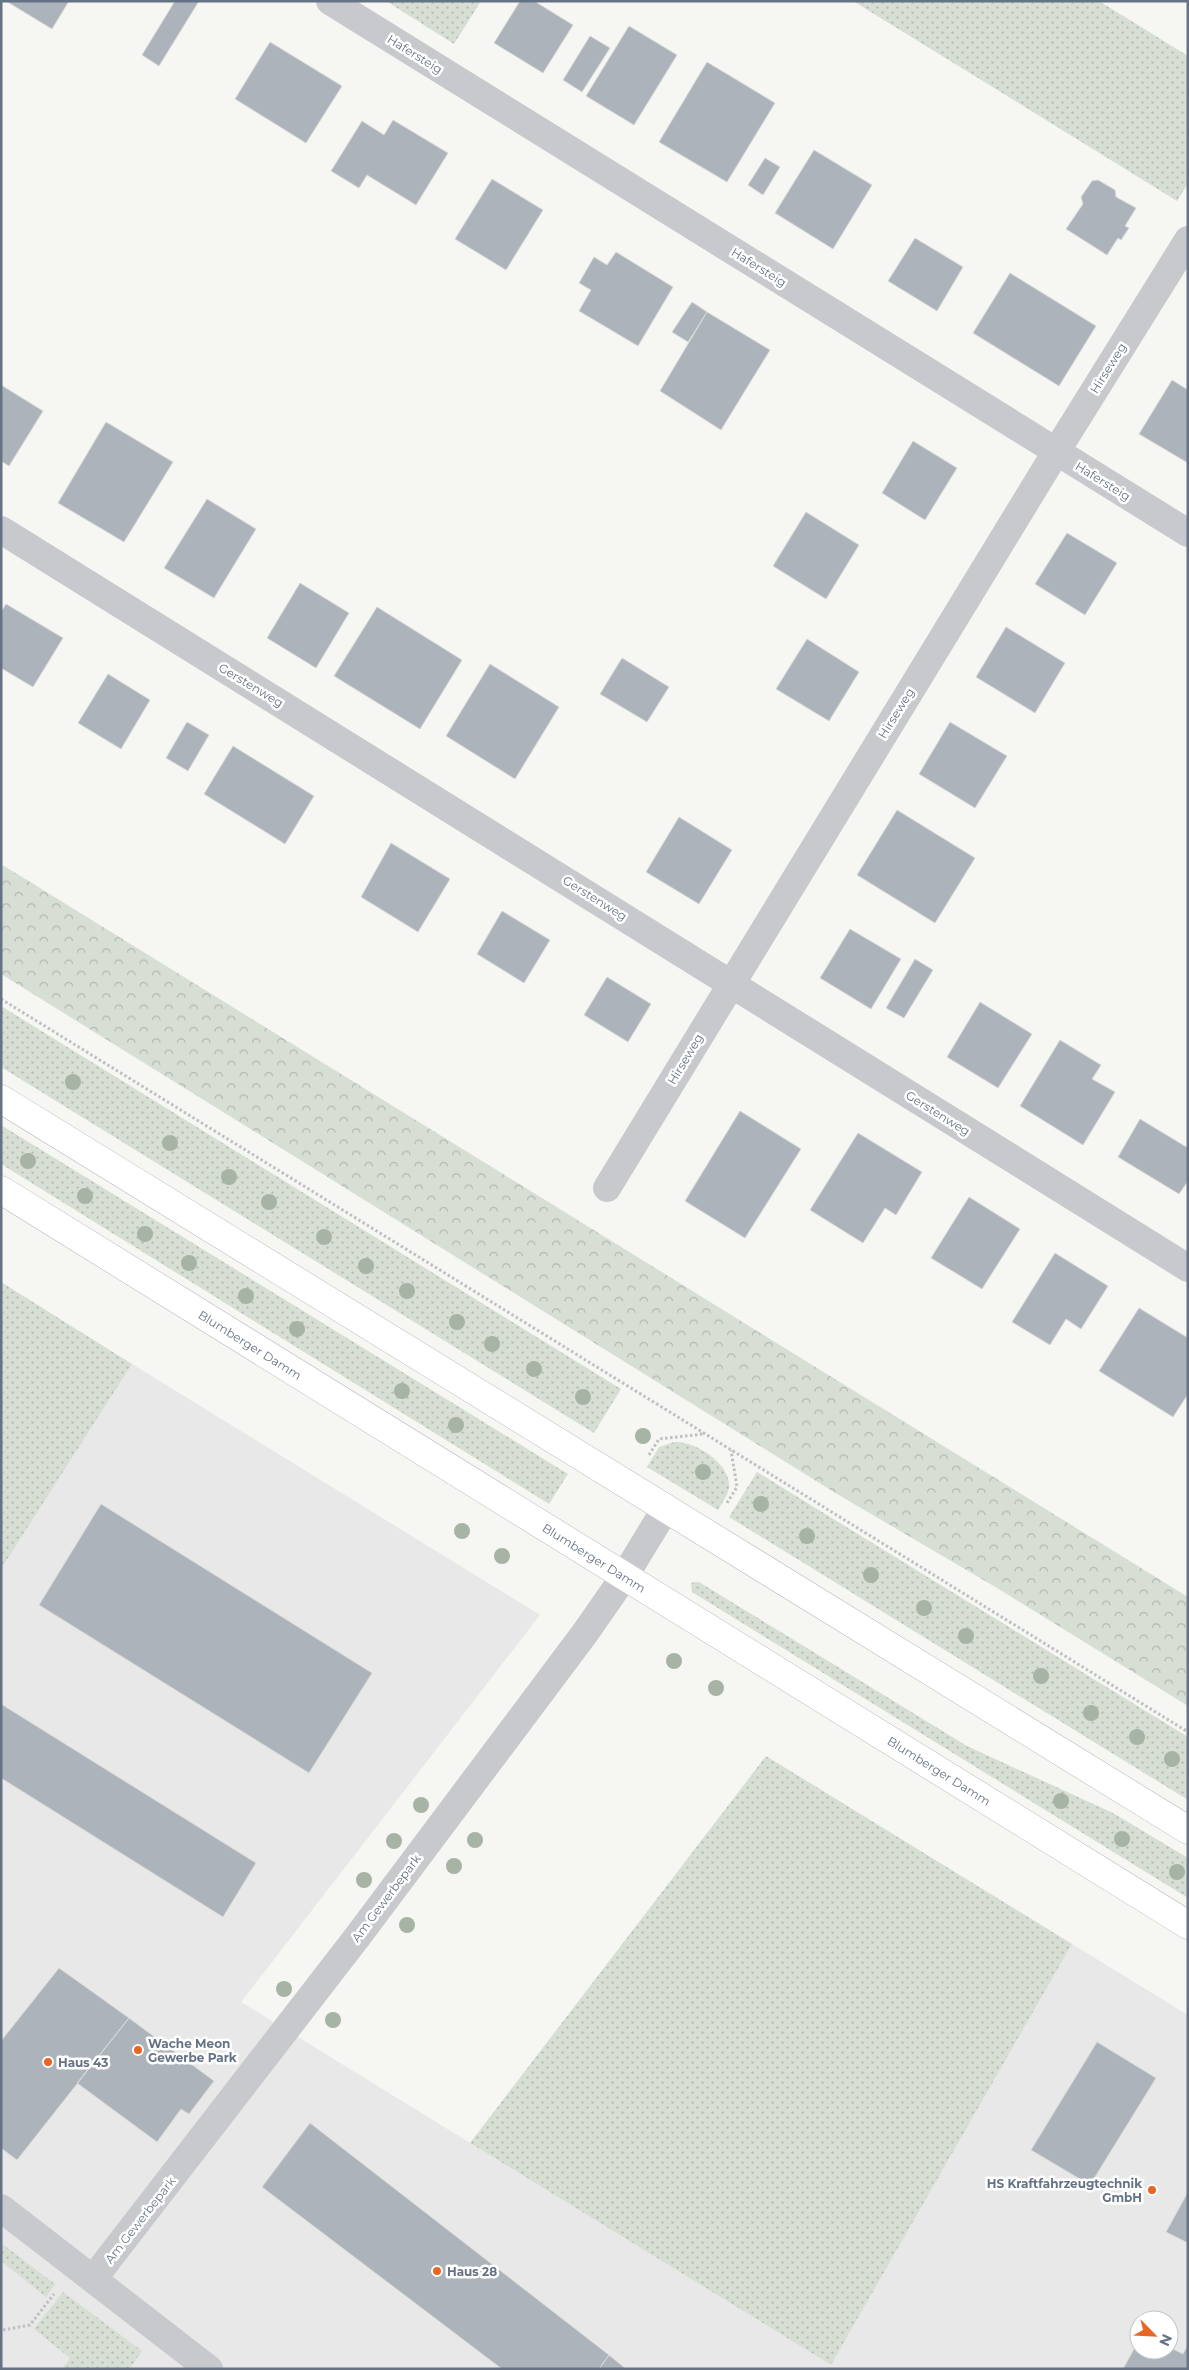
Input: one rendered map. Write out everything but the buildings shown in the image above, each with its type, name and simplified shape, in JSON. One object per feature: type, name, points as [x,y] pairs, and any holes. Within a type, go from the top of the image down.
[{"type":"main road","points":[[1,1099],[1188,1830]]},
{"type":"main road","name":"Blumberger Damm","points":[[1,1190],[1188,1925]]},
{"type":"street","name":"Hafersteig","points":[[330,1],[1188,533]]},
{"type":"street","name":"Hirseweg","points":[[607,1188],[1056,452],[1188,240]]},
{"type":"street","name":"Gerstenweg","points":[[1,530],[584,890],[730,984],[1188,1268]]},
{"type":"street","name":"Am Gewerbepark","points":[[85,2272],[287,2030],[585,1633],[624,1577],[666,1508]]},
{"type":"street","points":[[1,2208],[209,2369]]},
{"type":"path","points":[[1,999],[1188,1732]]},
{"type":"path","points":[[647,1458],[659,1439],[704,1434]]},
{"type":"path","points":[[723,1511],[737,1487],[731,1450]]},
{"type":"path","points":[[3,2330],[30,2325],[85,2272]]},
{"type":"shaded area","points":[[132,1364],[540,1615],[241,2002],[831,2365],[1072,1944],[1188,2015],[1188,2369],[1,2369],[1,1569]]},
{"type":"green space","points":[[386,1],[481,1],[454,44]]},
{"type":"green space","points":[[853,1],[1099,1],[1188,56],[1188,183],[1177,201]]},
{"type":"green space","points":[[1,864],[1188,1597],[1188,1706],[992,1585],[837,1494],[1,974]]},
{"type":"green space","points":[[1,1006],[621,1389],[594,1433],[1,1067]]},
{"type":"green space","points":[[1,1125],[568,1474],[549,1504],[1,1164]]},
{"type":"green space","points":[[1,1282],[132,1364],[1,1569]]},
{"type":"green space","points":[[674,1442],[692,1445],[702,1450],[719,1463],[725,1471],[729,1489],[718,1510],[647,1467],[659,1447]]},
{"type":"green space","points":[[757,1472],[1188,1737],[1188,1800],[729,1517]]},
{"type":"green space","points":[[699,1582],[967,1746],[1113,1813],[1188,1858],[1188,1898],[692,1592],[691,1583]]},
{"type":"green space","points":[[766,1756],[1072,1944],[831,2365],[470,2143]]},
{"type":"green space","points":[[1,2243],[55,2284],[46,2297],[1,2261]]},
{"type":"green space","points":[[63,2292],[142,2351],[129,2369],[62,2369],[70,2358],[34,2329]]},
{"type":"place","name":"Wache Meon Gewerbe Park","points":[[138,2050]]},
{"type":"place","name":"Haus 43","points":[[48,2062]]},
{"type":"place","name":"HS Kraftfahrzeugtechnik GmbH","points":[[1152,2190]]},
{"type":"place","name":"Haus 28","points":[[437,2271]]}]
